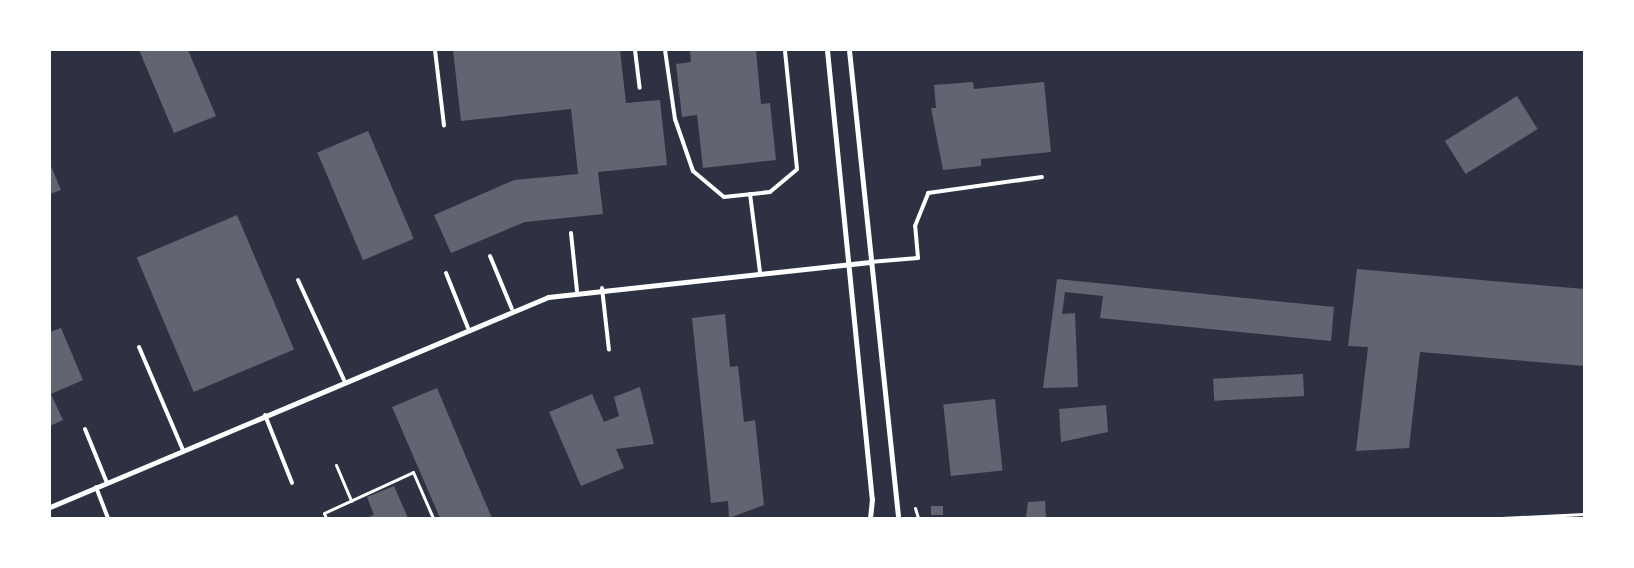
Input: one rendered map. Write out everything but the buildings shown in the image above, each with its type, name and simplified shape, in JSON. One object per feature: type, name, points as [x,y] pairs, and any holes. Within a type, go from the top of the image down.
[{"type":"street","points":[[827,50],[850,264],[872,499],[870,518]]},
{"type":"street","points":[[849,50],[898,518]]},
{"type":"street","points":[[50,507],[512,309],[577,291],[870,262]]},
{"type":"lane","points":[[435,50],[444,125]]},
{"type":"lane","points":[[635,50],[640,88]]},
{"type":"lane","points":[[665,50],[675,119],[693,171],[724,197],[770,192],[797,169],[785,50]]},
{"type":"lane","points":[[870,262],[918,258],[915,226],[928,193],[1042,177]]},
{"type":"lane","points":[[750,194],[760,272]]},
{"type":"lane","points":[[571,232],[577,291]]},
{"type":"lane","points":[[490,256],[512,309]]},
{"type":"lane","points":[[446,273],[468,328]]},
{"type":"lane","points":[[298,280],[344,380]]},
{"type":"lane","points":[[602,288],[609,350]]},
{"type":"lane","points":[[139,347],[183,450]]},
{"type":"lane","points":[[265,415],[292,483]]},
{"type":"lane","points":[[85,428],[107,483]]},
{"type":"lane","points":[[96,487],[108,518]]},
{"type":"path","points":[[336,465],[350,501]]},
{"type":"path","points":[[326,518],[324,513],[414,472],[433,518]]},
{"type":"path","points":[[1501,518],[1584,514]]}]
